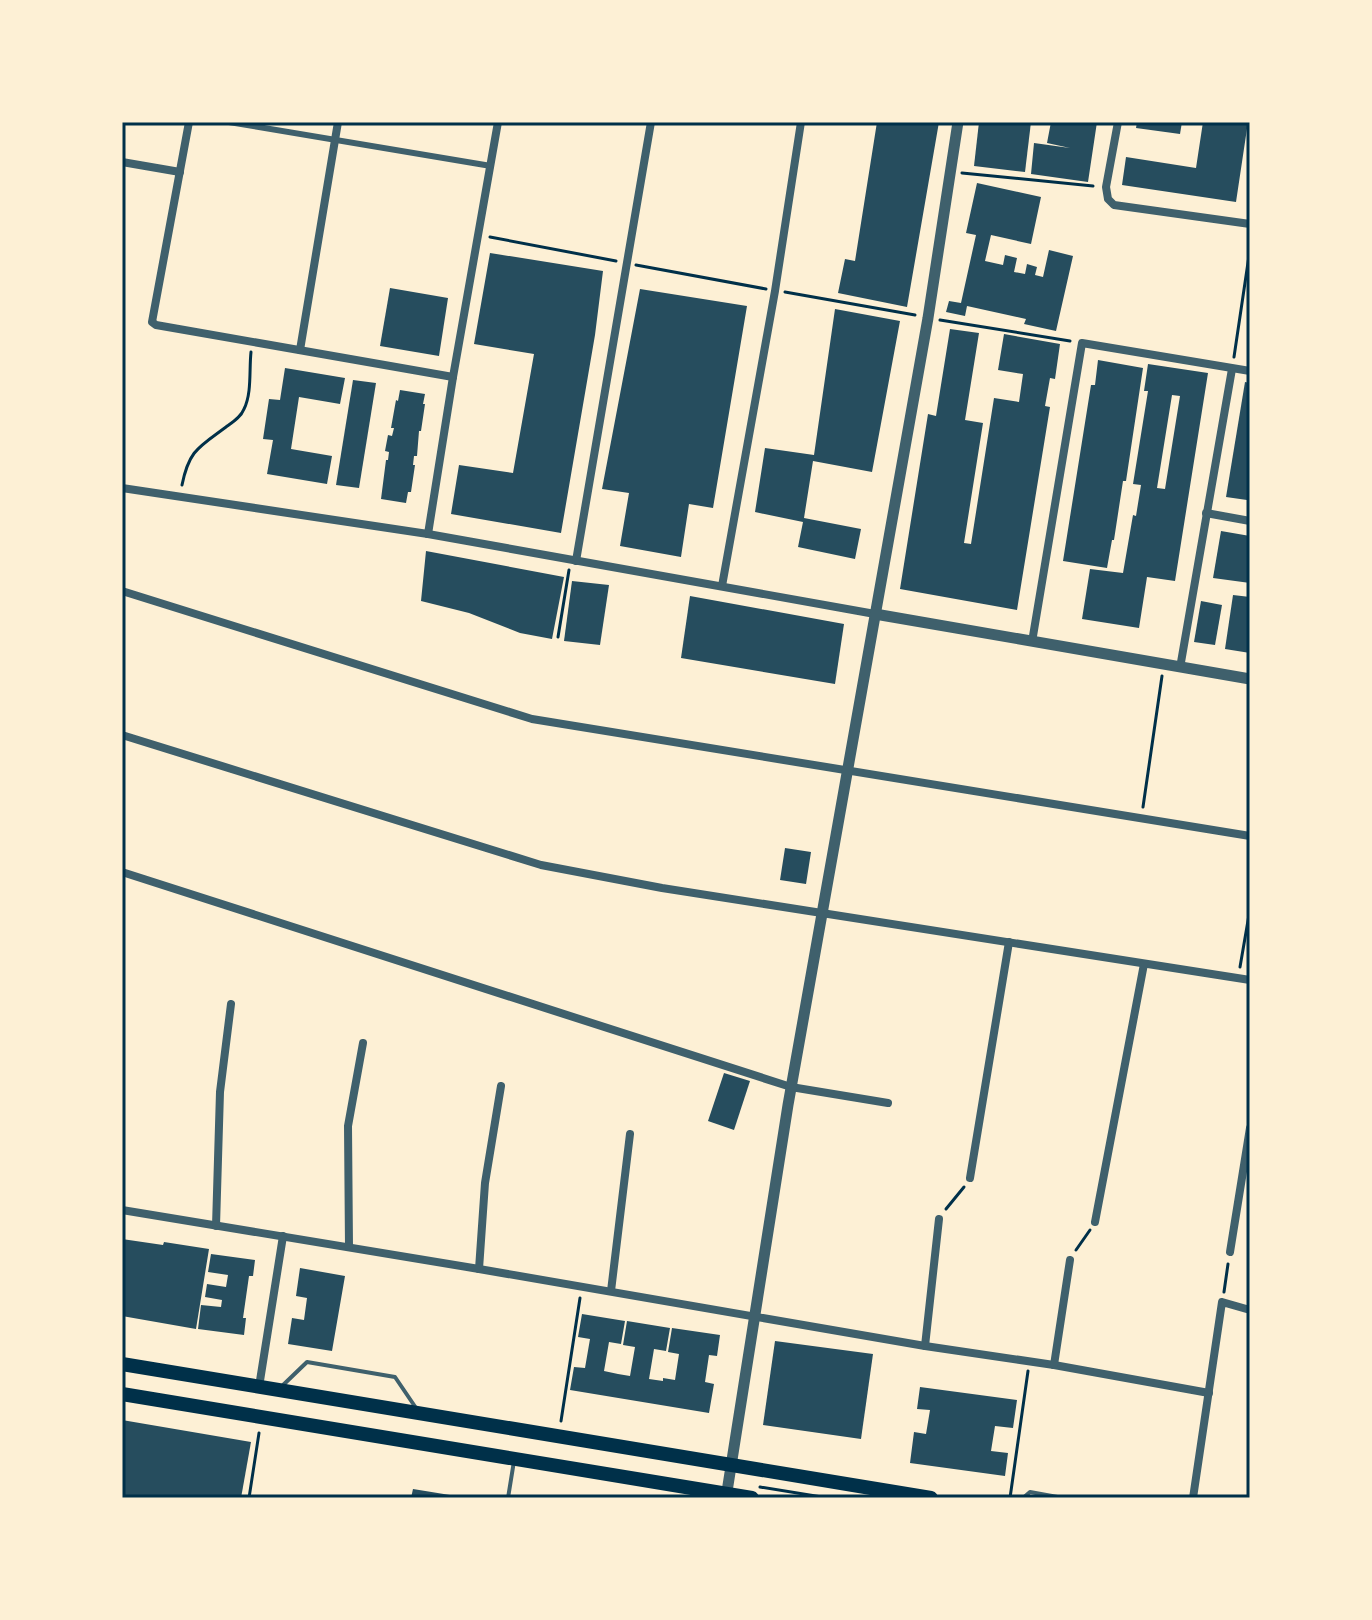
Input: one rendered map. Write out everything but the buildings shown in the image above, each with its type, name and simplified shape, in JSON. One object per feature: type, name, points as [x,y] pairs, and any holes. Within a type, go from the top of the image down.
[{"type":"main road","points":[[122,1364],[931,1498]]},
{"type":"main road","points":[[122,1394],[752,1498]]},
{"type":"street","points":[[189,122],[152,322],[453,377]]},
{"type":"street","points":[[229,122],[491,166]]},
{"type":"street","points":[[300,350],[338,122]]},
{"type":"street","points":[[428,534],[498,122]]},
{"type":"street","points":[[573,561],[651,122]]},
{"type":"street","points":[[722,586],[775,291],[801,122]]},
{"type":"street","points":[[726,1496],[791,1087],[928,318],[958,122]]},
{"type":"street","points":[[1118,122],[1106,187],[1108,199],[1114,205],[1250,224]]},
{"type":"street","points":[[122,162],[180,172]]},
{"type":"street","points":[[1032,642],[1082,343],[1250,371]]},
{"type":"street","points":[[1180,668],[1232,369]]},
{"type":"street","points":[[122,488],[428,534],[1250,679]]},
{"type":"street","points":[[1206,513],[1250,521]]},
{"type":"street","points":[[122,591],[532,719],[1250,836]]},
{"type":"street","points":[[122,735],[541,865],[662,888],[1250,980]]},
{"type":"street","points":[[122,872],[791,1087],[888,1103]]},
{"type":"street","points":[[970,1178],[1009,942]]},
{"type":"street","points":[[1095,1222],[1144,964]]},
{"type":"street","points":[[216,1226],[220,1092],[231,1004]]},
{"type":"street","points":[[349,1247],[348,1126],[363,1043]]},
{"type":"street","points":[[479,1269],[485,1183],[501,1086]]},
{"type":"street","points":[[1230,1252],[1250,1128]]},
{"type":"street","points":[[611,1291],[630,1134]]},
{"type":"street","points":[[122,1210],[1209,1393]]},
{"type":"street","points":[[925,1346],[939,1219]]},
{"type":"street","points":[[259,1387],[283,1236]]},
{"type":"street","points":[[1054,1365],[1070,1260]]},
{"type":"street","points":[[1193,1498],[1222,1302],[1250,1310]]},
{"type":"lane","points":[[278,1390],[307,1362],[395,1377],[420,1413]]},
{"type":"lane","points":[[508,1498],[514,1459]]},
{"type":"lane","points":[[1023,1498],[1030,1492],[1063,1498]]},
{"type":"path","points":[[962,173],[1106,187]]},
{"type":"path","points":[[479,235],[915,315]]},
{"type":"path","points":[[1232,369],[1250,249]]},
{"type":"path","points":[[938,319],[1082,343]]},
{"type":"path","points":[[179,497],[189,458],[196,449],[240,417],[245,408],[251,341]]},
{"type":"path","points":[[558,637],[573,561]]},
{"type":"path","points":[[1142,819],[1164,665]]},
{"type":"path","points":[[1238,978],[1250,909]]},
{"type":"path","points":[[939,1219],[970,1178]]},
{"type":"path","points":[[1070,1260],[1095,1222]]},
{"type":"path","points":[[1222,1302],[1230,1252]]},
{"type":"path","points":[[558,1436],[582,1287]]},
{"type":"path","points":[[1010,1498],[1029,1363]]},
{"type":"path","points":[[249,1498],[261,1417]]},
{"type":"path","points":[[765,1487],[828,1498]]}]
